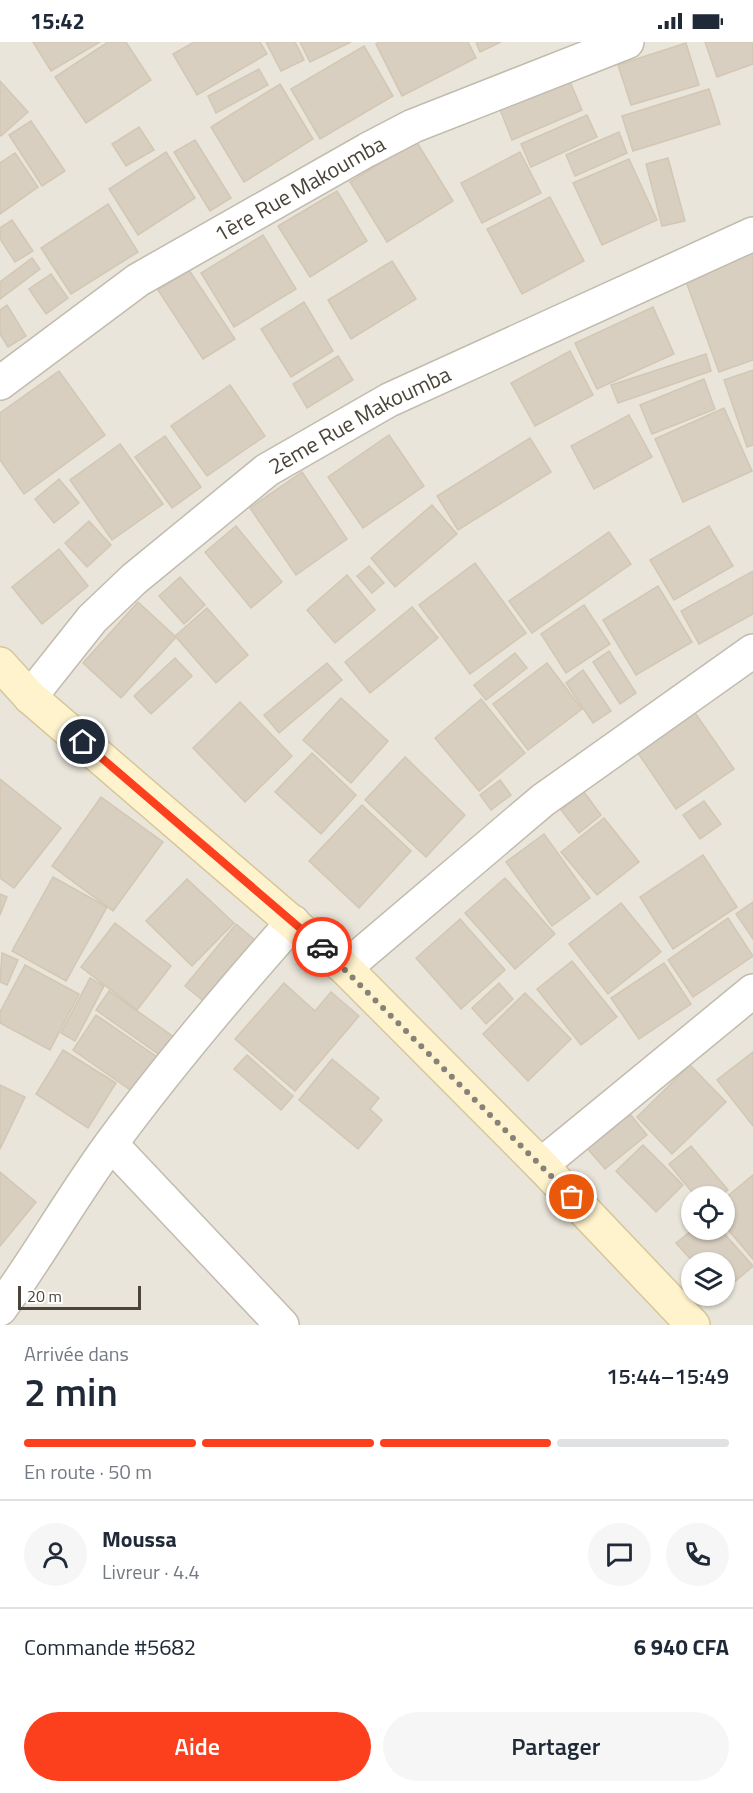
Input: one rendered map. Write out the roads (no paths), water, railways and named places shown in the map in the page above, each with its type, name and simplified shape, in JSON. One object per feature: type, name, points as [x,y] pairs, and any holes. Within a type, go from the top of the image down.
[{"type":"street","name":"1ère Rue Makoumba","points":[[0,383],[138,280],[367,150],[413,126],[627,42]]},
{"type":"street","name":"2ème Rue Makoumba","points":[[30,697],[92,619],[134,579],[267,471],[389,400],[753,234]]},
{"type":"street","points":[[345,968],[543,800],[753,651]]},
{"type":"street","points":[[0,664],[30,697],[345,968],[541,1165],[693,1325]]},
{"type":"street","points":[[0,1309],[111,1144],[184,1047],[293,922]]},
{"type":"street","points":[[541,1165],[753,991]]},
{"type":"street","points":[[111,1144],[282,1325]]}]
